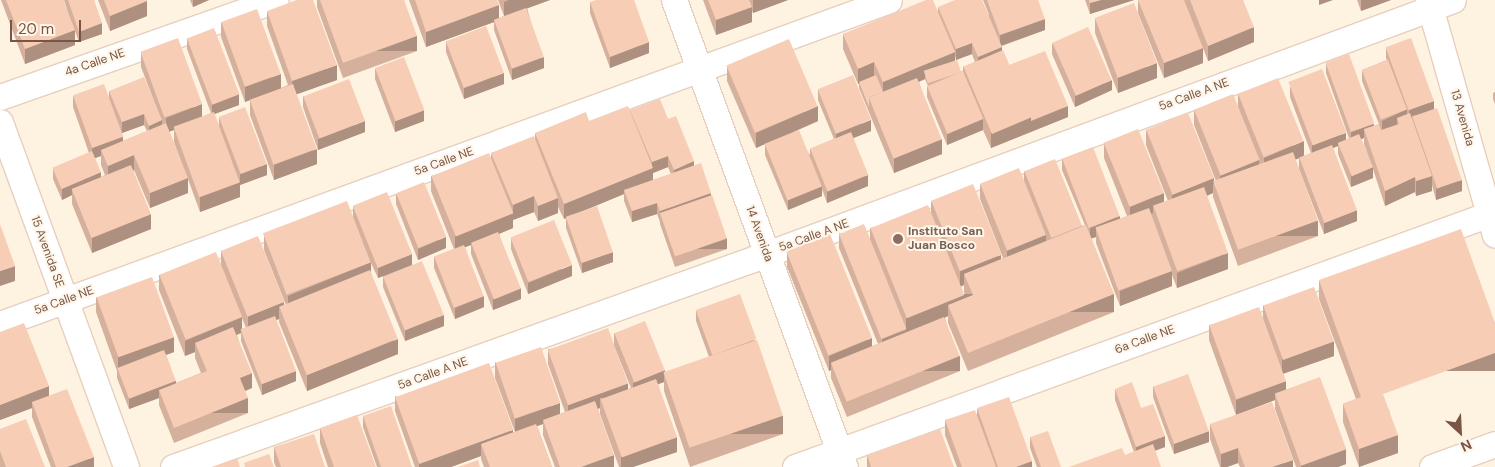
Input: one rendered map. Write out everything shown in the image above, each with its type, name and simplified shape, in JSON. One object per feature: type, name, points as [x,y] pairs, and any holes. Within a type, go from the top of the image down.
[{"type":"street","name":"4a Calle NE","points":[[0,97],[275,0]]},
{"type":"street","name":"14 Avenida","points":[[674,0],[842,459]]},
{"type":"street","name":"5a Calle NE","points":[[0,324],[889,0]]},
{"type":"street","name":"13 Avenida","points":[[1437,2],[1493,220]]},
{"type":"street","name":"5a Calle A NE","points":[[172,467],[766,254],[1437,2]]},
{"type":"street","name":"15 Avenida SE","points":[[0,122],[126,467]]},
{"type":"street","name":"6a Calle NE","points":[[795,467],[842,459],[1493,220]]},
{"type":"street","points":[[1432,467],[1495,444]]},
{"type":"building","points":[[6,0],[63,0],[75,30],[25,49]]},
{"type":"building","points":[[68,0],[94,0],[102,23],[79,32]]},
{"type":"building","points":[[104,0],[147,0],[147,1],[110,16]]},
{"type":"building","points":[[297,0],[313,0],[337,65],[292,81],[267,11]]},
{"type":"building","points":[[320,0],[404,0],[417,36],[343,63]]},
{"type":"building","points":[[415,0],[497,0],[499,5],[426,32]]},
{"type":"building","points":[[596,0],[634,0],[649,42],[610,57],[590,2]]},
{"type":"building","points":[[708,0],[749,0],[752,7],[716,20]]},
{"type":"building","points":[[926,0],[933,0],[955,52],[883,82],[874,62],[858,69],[843,34]]},
{"type":"building","points":[[955,0],[982,0],[1002,47],[978,57],[972,43],[956,49],[938,7]]},
{"type":"building","points":[[987,0],[1038,0],[1045,19],[1000,35]]},
{"type":"building","points":[[1089,0],[1101,0],[1090,3]]},
{"type":"building","points":[[1138,0],[1184,0],[1203,48],[1164,63]]},
{"type":"building","points":[[1190,0],[1243,0],[1254,27],[1208,46]]},
{"type":"building","points":[[1134,3],[1157,63],[1118,78],[1095,18]]},
{"type":"building","points":[[526,8],[544,57],[512,68],[494,20]]},
{"type":"building","points":[[257,9],[281,74],[245,87],[221,22]]},
{"type":"building","points":[[486,26],[504,73],[464,88],[446,41]]},
{"type":"building","points":[[1088,27],[1112,80],[1076,96],[1052,43]]},
{"type":"building","points":[[214,28],[239,94],[212,105],[187,38]]},
{"type":"building","points":[[178,38],[202,104],[164,117],[140,52]]},
{"type":"building","points":[[1411,38],[1434,101],[1409,110],[1386,47]]},
{"type":"building","points":[[789,39],[818,106],[755,133],[726,66]]},
{"type":"building","points":[[1003,50],[1032,117],[992,134],[963,67]]},
{"type":"building","points":[[1045,51],[1068,106],[1031,121],[1009,65]]},
{"type":"building","points":[[1349,54],[1374,124],[1351,132],[1326,63]]},
{"type":"building","points":[[404,57],[424,110],[395,121],[375,68]]},
{"type":"building","points":[[957,60],[961,72],[928,83],[924,71]]},
{"type":"building","points":[[1388,60],[1407,109],[1381,120],[1362,70]]},
{"type":"building","points":[[1322,69],[1346,132],[1313,145],[1288,82]]},
{"type":"building","points":[[963,71],[983,119],[947,134],[927,86]]},
{"type":"building","points":[[853,75],[871,120],[836,134],[818,89]]},
{"type":"building","points":[[876,75],[883,92],[869,97],[869,107],[859,82]]},
{"type":"building","points":[[144,77],[162,120],[149,126],[144,114],[122,122],[109,91]]},
{"type":"building","points":[[917,78],[942,139],[894,159],[869,97]]},
{"type":"building","points":[[1278,78],[1303,141],[1264,157],[1238,94]]},
{"type":"building","points":[[349,79],[365,121],[319,139],[303,97]]},
{"type":"building","points":[[104,84],[123,137],[92,148],[73,95]]},
{"type":"building","points":[[293,84],[317,149],[273,165],[250,100]]},
{"type":"building","points":[[1233,94],[1260,160],[1221,176],[1194,110]]},
{"type":"building","points":[[660,99],[668,119],[676,116],[694,161],[674,170],[668,156],[652,162],[630,110]]},
{"type":"building","points":[[628,106],[653,168],[564,204],[535,133],[586,112],[589,121]]},
{"type":"building","points":[[245,107],[267,164],[241,174],[219,117]]},
{"type":"building","points":[[1437,108],[1462,180],[1437,188],[1412,116]]},
{"type":"building","points":[[214,112],[240,182],[199,197],[174,127]]},
{"type":"building","points":[[1188,113],[1214,178],[1172,195],[1146,130]]},
{"type":"building","points":[[1410,113],[1432,176],[1416,181],[1415,177],[1385,191],[1364,129],[1379,124],[1381,130],[1399,124],[1397,118]]},
{"type":"building","points":[[166,123],[188,178],[150,193],[134,155],[108,166],[101,150]]},
{"type":"building","points":[[1138,129],[1164,193],[1130,207],[1104,143]]},
{"type":"building","points":[[799,130],[822,187],[788,200],[765,144]]},
{"type":"building","points":[[851,132],[868,175],[827,191],[810,148]]},
{"type":"building","points":[[1359,134],[1373,167],[1352,176],[1338,143]]},
{"type":"building","points":[[534,136],[558,198],[538,206],[534,196],[513,205],[491,153]]},
{"type":"building","points":[[1332,145],[1357,210],[1324,223],[1299,158]]},
{"type":"building","points":[[1093,147],[1120,216],[1089,228],[1062,159]]},
{"type":"building","points":[[92,151],[101,172],[61,189],[52,168]]},
{"type":"building","points":[[1293,152],[1318,221],[1238,250],[1213,181]]},
{"type":"building","points":[[489,153],[513,213],[456,236],[432,176]]},
{"type":"building","points":[[1055,159],[1082,226],[1051,238],[1024,171]]},
{"type":"building","points":[[701,163],[711,193],[660,211],[657,203],[632,211],[624,190]]},
{"type":"building","points":[[131,165],[151,214],[92,238],[72,189]]},
{"type":"building","points":[[1019,168],[1046,235],[1007,250],[980,184]]},
{"type":"building","points":[[424,182],[446,237],[418,248],[396,193]]},
{"type":"building","points":[[973,184],[1001,254],[960,271],[931,201]]},
{"type":"building","points":[[1204,187],[1228,253],[1177,271],[1153,205]]},
{"type":"building","points":[[387,192],[412,254],[378,268],[353,206]]},
{"type":"building","points":[[712,195],[727,238],[675,256],[660,213]]},
{"type":"building","points":[[347,201],[371,263],[287,295],[263,233]]},
{"type":"building","points":[[928,205],[964,295],[907,318],[871,228]]},
{"type":"building","points":[[597,206],[613,252],[582,263],[566,217]]},
{"type":"building","points":[[1149,208],[1172,271],[1118,290],[1095,227]]},
{"type":"building","points":[[554,220],[572,265],[528,282],[510,238]]},
{"type":"building","points":[[0,224],[15,266],[0,271]]},
{"type":"building","points":[[864,224],[906,329],[881,339],[839,234]]},
{"type":"building","points":[[1086,225],[1114,294],[968,353],[948,305],[973,295],[964,274]]},
{"type":"building","points":[[1461,229],[1495,323],[1495,353],[1383,394],[1398,435],[1359,449],[1343,404],[1361,397],[1319,280]]},
{"type":"building","points":[[498,232],[521,289],[494,299],[471,243]]},
{"type":"building","points":[[830,234],[872,338],[828,355],[786,252]]},
{"type":"building","points":[[258,236],[285,302],[248,317],[221,251]]},
{"type":"building","points":[[464,245],[484,296],[454,308],[434,256]]},
{"type":"building","points":[[216,252],[242,317],[186,340],[159,275]]},
{"type":"building","points":[[422,261],[444,315],[405,331],[383,277]]},
{"type":"building","points":[[370,270],[398,339],[307,375],[279,307]]},
{"type":"building","points":[[152,277],[174,337],[118,357],[97,297]]},
{"type":"building","points":[[1314,287],[1334,342],[1283,360],[1263,305]]},
{"type":"building","points":[[740,294],[756,339],[712,355],[696,310]]},
{"type":"building","points":[[1259,307],[1286,381],[1236,399],[1209,325]]},
{"type":"building","points":[[275,316],[296,371],[262,384],[240,329]]},
{"type":"building","points":[[944,317],[960,356],[847,402],[831,363]]},
{"type":"building","points":[[645,321],[665,370],[634,383],[614,333]]},
{"type":"building","points":[[24,323],[49,386],[0,405],[0,332]]},
{"type":"building","points":[[233,327],[252,373],[240,378],[248,398],[174,428],[159,390],[207,371],[195,343]]},
{"type":"building","points":[[608,328],[628,383],[568,405],[548,350]]},
{"type":"building","points":[[757,340],[783,416],[689,448],[663,372]]},
{"type":"building","points":[[541,347],[560,403],[515,418],[496,363]]},
{"type":"building","points":[[164,350],[176,381],[129,399],[117,368]]},
{"type":"building","points":[[489,363],[513,430],[419,464],[395,397]]},
{"type":"building","points":[[1188,374],[1209,431],[1174,444],[1153,387]]},
{"type":"building","points":[[1320,377],[1346,449],[1301,466],[1275,393]]},
{"type":"building","points":[[656,379],[677,437],[622,457],[601,399]]},
{"type":"building","points":[[1132,382],[1141,408],[1153,404],[1165,436],[1136,447],[1115,389]]},
{"type":"building","points":[[67,389],[94,457],[67,467],[56,467],[32,402]]},
{"type":"building","points":[[1009,397],[1032,461],[1016,467],[998,467],[977,408]]},
{"type":"building","points":[[595,401],[614,455],[581,467],[560,467],[543,420]]},
{"type":"building","points":[[1272,402],[1293,460],[1272,467],[1245,467],[1238,448],[1221,454],[1210,424]]},
{"type":"building","points":[[391,406],[412,467],[381,467],[363,416]]},
{"type":"building","points":[[975,410],[996,467],[962,467],[945,420]]},
{"type":"building","points":[[357,415],[376,467],[334,467],[320,428]]},
{"type":"building","points":[[26,419],[45,467],[6,467],[0,451],[0,429]]},
{"type":"building","points":[[536,424],[552,467],[490,467],[481,444]]},
{"type":"building","points":[[940,429],[954,467],[871,467],[867,455]]},
{"type":"building","points":[[1048,431],[1061,467],[1041,467],[1030,437]]},
{"type":"building","points":[[314,434],[325,467],[281,467],[274,447]]},
{"type":"building","points":[[1153,444],[1161,467],[1069,467],[1122,448],[1125,455]]},
{"type":"building","points":[[269,454],[274,467],[245,467],[244,463]]},
{"type":"building","points":[[237,458],[240,467],[212,467]]},
{"type":"building","points":[[478,460],[480,467],[458,467]]},
{"type":"place","name":"Instituto San Juan Bosco","points":[[898,239]]}]
